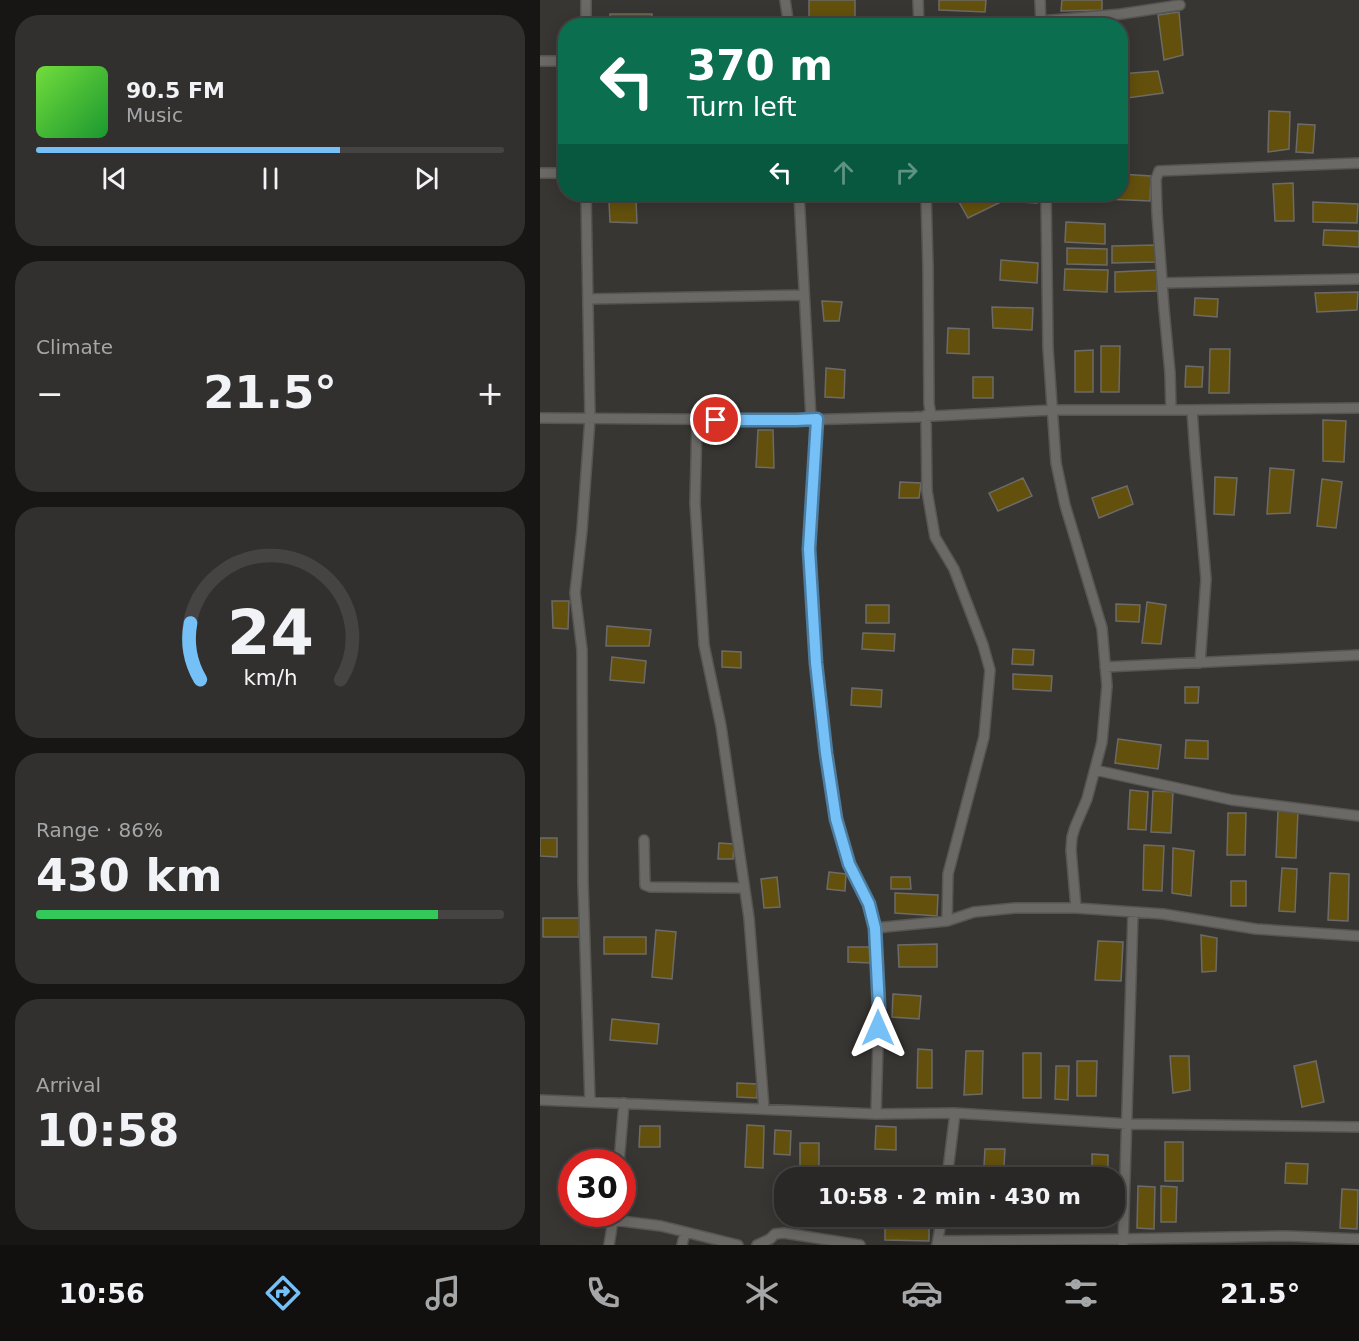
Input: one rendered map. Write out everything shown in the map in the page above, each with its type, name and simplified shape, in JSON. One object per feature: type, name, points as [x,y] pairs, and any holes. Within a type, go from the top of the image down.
[{"type":"street","points":[[586,18],[586,0],[592,0]]},
{"type":"street","points":[[785,0],[788,18]]},
{"type":"street","points":[[918,0],[919,18]]},
{"type":"street","points":[[1040,0],[1041,18]]},
{"type":"street","points":[[1085,18],[1180,5]]},
{"type":"street","points":[[540,61],[558,61]]},
{"type":"street","points":[[1171,410],[1156,179],[1159,171],[1359,163]]},
{"type":"street","points":[[540,173],[558,173]]},
{"type":"street","points":[[586,201],[590,418],[575,593],[582,650],[583,884],[590,1102]]},
{"type":"street","points":[[799,201],[814,419],[809,549],[816,663],[836,819],[849,864],[869,904],[875,928],[879,1007],[876,1114]]},
{"type":"street","points":[[926,201],[927,491],[935,537],[954,569],[990,670],[984,737],[948,874],[947,921]]},
{"type":"street","points":[[1046,201],[1048,348],[1056,463],[1065,505],[1102,628],[1107,686],[1102,742],[1087,799],[1072,837],[1076,908]]},
{"type":"street","points":[[1162,284],[1359,279]]},
{"type":"street","points":[[588,299],[804,295]]},
{"type":"street","points":[[540,418],[814,419],[1053,410],[1359,408]]},
{"type":"street","points":[[1192,410],[1206,579],[1200,663]]},
{"type":"street","points":[[697,419],[695,503],[704,645],[721,726],[750,930],[764,1109]]},
{"type":"street","points":[[1106,667],[1359,655]]},
{"type":"street","points":[[1095,770],[1232,800],[1359,816]]},
{"type":"street","points":[[645,840],[645,885],[650,887],[744,888]]},
{"type":"street","points":[[875,928],[947,921],[974,912],[1015,908],[1076,908],[1163,914],[1256,928],[1359,936]]},
{"type":"street","points":[[1123,1242],[1133,912]]},
{"type":"street","points":[[540,1100],[876,1114],[955,1113],[1128,1124],[1359,1127]]},
{"type":"street","points":[[620,1149],[624,1103]]},
{"type":"street","points":[[948,1167],[955,1113]]},
{"type":"street","points":[[636,1221],[738,1245]]},
{"type":"street","points":[[609,1245],[612,1227]]},
{"type":"street","points":[[940,1227],[938,1243],[1123,1242],[1286,1236],[1359,1239]]},
{"type":"street","points":[[682,1245],[685,1232]]},
{"type":"street","points":[[783,1245],[784,1233]]},
{"type":"street","points":[[757,1245],[775,1234],[784,1233],[860,1245]]},
{"type":"building","points":[[809,0],[855,0],[855,18],[809,18]]},
{"type":"building","points":[[939,0],[986,0],[985,12],[939,10]]},
{"type":"building","points":[[1062,0],[1102,0],[1102,10],[1061,11]]},
{"type":"building","points":[[1179,12],[1183,55],[1164,60],[1158,15]]},
{"type":"building","points":[[610,14],[652,14],[652,18],[610,18]]},
{"type":"building","points":[[1158,71],[1163,93],[1128,98],[1128,73]]},
{"type":"building","points":[[1269,111],[1290,112],[1289,149],[1268,152]]},
{"type":"building","points":[[1298,124],[1315,125],[1313,153],[1296,152]]},
{"type":"building","points":[[1128,175],[1151,176],[1150,201],[1128,200]]},
{"type":"building","points":[[1293,183],[1294,221],[1275,221],[1273,184]]},
{"type":"building","points":[[609,201],[636,201],[637,223],[610,222]]},
{"type":"building","points":[[959,201],[1003,201],[968,218]]},
{"type":"building","points":[[1006,201],[1037,201],[1037,203]]},
{"type":"building","points":[[1313,202],[1358,204],[1357,223],[1313,222]]},
{"type":"building","points":[[1066,222],[1105,224],[1105,244],[1065,242]]},
{"type":"building","points":[[1324,230],[1359,231],[1359,247],[1323,245]]},
{"type":"building","points":[[1157,245],[1157,262],[1112,263],[1112,246]]},
{"type":"building","points":[[1067,248],[1107,249],[1107,265],[1067,264]]},
{"type":"building","points":[[1001,260],[1038,263],[1037,283],[1000,280]]},
{"type":"building","points":[[1065,269],[1108,270],[1107,292],[1064,290]]},
{"type":"building","points":[[1157,270],[1157,291],[1115,292],[1115,272]]},
{"type":"building","points":[[1358,292],[1357,310],[1317,312],[1315,293]]},
{"type":"building","points":[[1195,298],[1218,299],[1217,317],[1194,315]]},
{"type":"building","points":[[822,301],[842,302],[839,321],[824,321]]},
{"type":"building","points":[[992,307],[1033,308],[1032,330],[993,328]]},
{"type":"building","points":[[948,328],[969,329],[969,354],[947,353]]},
{"type":"building","points":[[1101,346],[1120,346],[1119,392],[1101,392]]},
{"type":"building","points":[[1210,349],[1230,349],[1229,393],[1209,393]]},
{"type":"building","points":[[1093,350],[1093,392],[1075,392],[1075,351]]},
{"type":"building","points":[[1186,366],[1203,367],[1202,387],[1185,387]]},
{"type":"building","points":[[826,368],[845,370],[844,398],[825,397]]},
{"type":"building","points":[[973,377],[993,377],[993,398],[973,398]]},
{"type":"building","points":[[1323,420],[1346,421],[1344,462],[1323,461]]},
{"type":"building","points":[[758,430],[773,430],[774,468],[756,467]]},
{"type":"building","points":[[1270,468],[1294,470],[1290,513],[1267,514]]},
{"type":"building","points":[[1215,477],[1237,478],[1234,515],[1214,514]]},
{"type":"building","points":[[1023,478],[1032,496],[998,511],[989,493]]},
{"type":"building","points":[[1322,479],[1342,482],[1336,528],[1317,526]]},
{"type":"building","points":[[900,482],[921,483],[919,498],[899,498]]},
{"type":"building","points":[[1127,486],[1133,504],[1099,518],[1092,498]]},
{"type":"building","points":[[552,601],[569,601],[568,629],[553,628]]},
{"type":"building","points":[[1147,602],[1166,605],[1161,644],[1142,643]]},
{"type":"building","points":[[1116,604],[1140,605],[1139,622],[1116,621]]},
{"type":"building","points":[[866,605],[889,605],[889,623],[866,623]]},
{"type":"building","points":[[607,626],[651,630],[649,646],[606,646]]},
{"type":"building","points":[[863,633],[895,634],[894,651],[862,649]]},
{"type":"building","points":[[1013,649],[1034,650],[1033,665],[1012,664]]},
{"type":"building","points":[[722,651],[741,652],[741,668],[722,667]]},
{"type":"building","points":[[612,657],[646,661],[644,683],[610,680]]},
{"type":"building","points":[[1013,674],[1052,676],[1051,691],[1013,689]]},
{"type":"building","points":[[1185,687],[1199,687],[1198,703],[1185,703]]},
{"type":"building","points":[[852,688],[882,690],[881,707],[851,705]]},
{"type":"building","points":[[1118,739],[1161,745],[1158,769],[1115,763]]},
{"type":"building","points":[[1186,740],[1208,741],[1208,759],[1185,758]]},
{"type":"building","points":[[1130,790],[1148,792],[1146,830],[1128,829]]},
{"type":"building","points":[[1153,791],[1173,792],[1171,833],[1151,832]]},
{"type":"building","points":[[1278,810],[1298,811],[1296,858],[1276,857]]},
{"type":"building","points":[[1228,813],[1246,813],[1245,855],[1227,855]]},
{"type":"building","points":[[540,838],[557,838],[557,857],[540,856]]},
{"type":"building","points":[[719,843],[734,844],[733,859],[718,859]]},
{"type":"building","points":[[1144,845],[1164,846],[1162,891],[1143,890]]},
{"type":"building","points":[[1173,848],[1194,851],[1191,896],[1172,893]]},
{"type":"building","points":[[1282,868],[1297,869],[1295,912],[1279,911]]},
{"type":"building","points":[[829,872],[846,874],[845,891],[827,889]]},
{"type":"building","points":[[1330,873],[1349,874],[1348,921],[1328,920]]},
{"type":"building","points":[[777,877],[780,907],[764,908],[761,879]]},
{"type":"building","points":[[891,877],[910,877],[911,889],[891,889]]},
{"type":"building","points":[[1231,881],[1246,881],[1246,906],[1231,906]]},
{"type":"building","points":[[895,893],[938,895],[937,916],[895,913]]},
{"type":"building","points":[[543,918],[580,918],[579,937],[543,937]]},
{"type":"building","points":[[656,930],[676,932],[672,979],[652,977]]},
{"type":"building","points":[[1201,935],[1217,938],[1216,971],[1202,972]]},
{"type":"building","points":[[604,937],[646,937],[646,954],[604,954]]},
{"type":"building","points":[[1098,941],[1123,942],[1121,981],[1095,980]]},
{"type":"building","points":[[937,944],[937,967],[899,967],[898,945]]},
{"type":"building","points":[[848,947],[871,947],[871,963],[848,962]]},
{"type":"building","points":[[893,994],[921,996],[919,1019],[892,1017]]},
{"type":"building","points":[[612,1019],[659,1024],[657,1044],[610,1040]]},
{"type":"building","points":[[918,1049],[932,1050],[932,1088],[917,1088]]},
{"type":"building","points":[[966,1051],[983,1051],[982,1094],[964,1095]]},
{"type":"building","points":[[1023,1053],[1041,1053],[1041,1098],[1023,1098]]},
{"type":"building","points":[[1170,1056],[1189,1056],[1190,1090],[1173,1093]]},
{"type":"building","points":[[1077,1061],[1097,1061],[1096,1096],[1077,1096]]},
{"type":"building","points":[[1316,1061],[1324,1102],[1302,1107],[1294,1066]]},
{"type":"building","points":[[1056,1066],[1069,1066],[1068,1100],[1055,1099]]},
{"type":"building","points":[[737,1083],[757,1084],[757,1098],[737,1097]]},
{"type":"building","points":[[747,1125],[764,1126],[763,1168],[745,1167]]},
{"type":"building","points":[[640,1126],[660,1126],[660,1147],[639,1147]]},
{"type":"building","points":[[876,1126],[896,1127],[896,1150],[875,1149]]},
{"type":"building","points":[[775,1130],[791,1131],[790,1155],[774,1154]]},
{"type":"building","points":[[1165,1142],[1183,1142],[1183,1181],[1165,1181]]},
{"type":"building","points":[[800,1143],[819,1143],[819,1167],[800,1167]]},
{"type":"building","points":[[985,1149],[1005,1149],[1004,1166],[984,1166]]},
{"type":"building","points":[[1092,1154],[1108,1155],[1108,1167],[1092,1167]]},
{"type":"building","points":[[1286,1163],[1308,1164],[1307,1184],[1285,1183]]},
{"type":"building","points":[[1138,1186],[1155,1187],[1154,1229],[1137,1228]]},
{"type":"building","points":[[1161,1186],[1177,1187],[1176,1222],[1161,1222]]},
{"type":"building","points":[[1342,1189],[1358,1190],[1357,1229],[1340,1228]]},
{"type":"building","points":[[885,1227],[929,1227],[929,1241],[885,1240]]},
{"type":"route","points":[[716,420],[817,419],[809,549],[816,663],[836,819],[849,864],[869,904],[875,928],[878,1028]]}]
